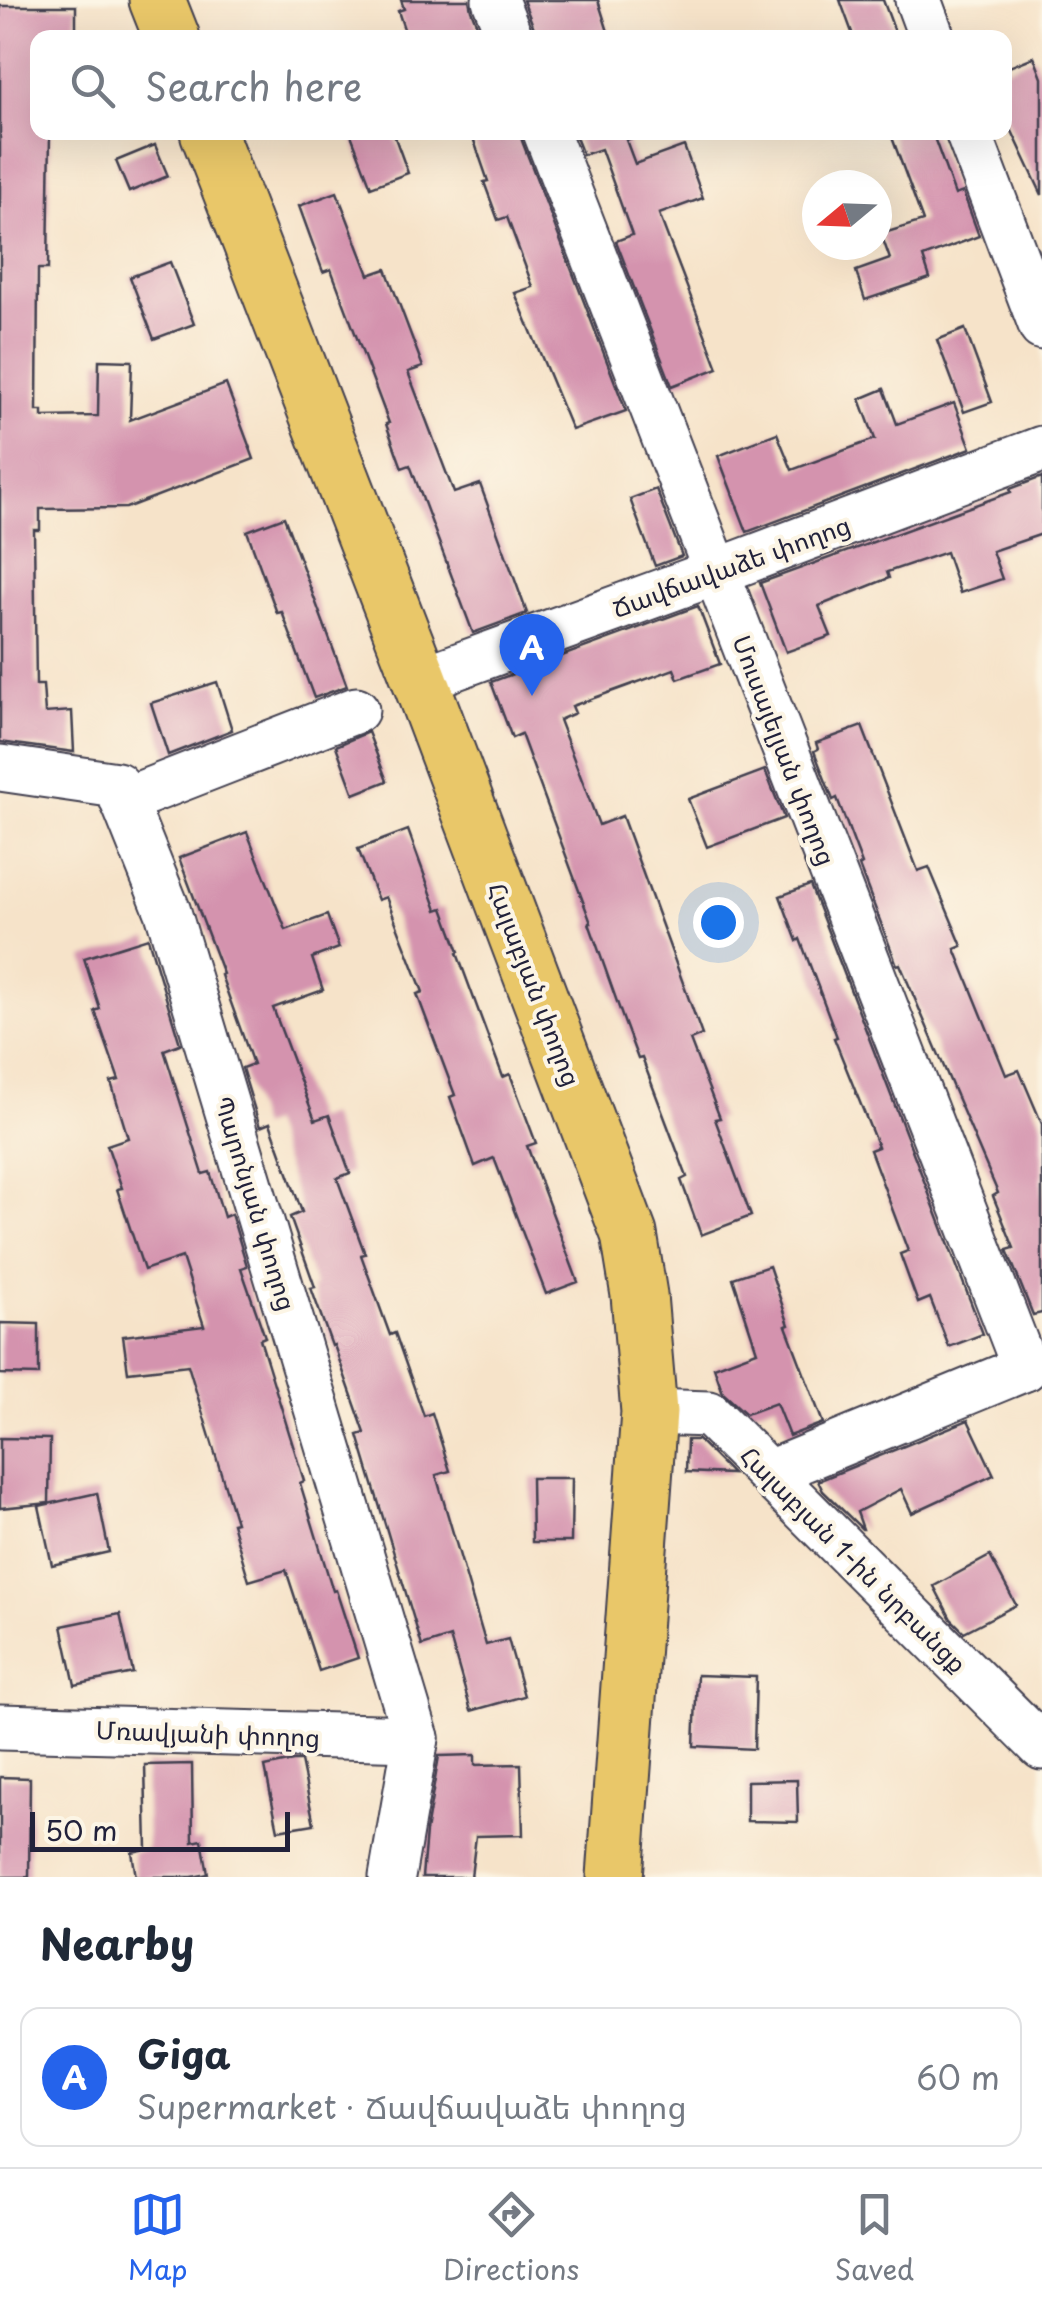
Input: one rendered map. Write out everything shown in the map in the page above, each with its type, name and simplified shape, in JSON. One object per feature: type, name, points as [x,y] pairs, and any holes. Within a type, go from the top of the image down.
[{"type":"main road","points":[[157,0],[169,30]]},
{"type":"main road","name":"Հալաբյան փողոց","points":[[211,140],[629,1234],[639,1295],[649,1412],[616,1877]]},
{"type":"street","points":[[495,0],[507,30]]},
{"type":"street","points":[[918,0],[929,30]]},
{"type":"street","name":"Մուսայելյան փողոց","points":[[549,140],[1034,1372]]},
{"type":"street","points":[[971,140],[1042,327]]},
{"type":"street","name":"Ճավճավաձե փողոց","points":[[420,680],[1042,449]]},
{"type":"street","points":[[0,768],[118,785],[124,801],[356,710]]},
{"type":"street","name":"Պարոնյան փողոց","points":[[124,801],[168,912],[416,1738]]},
{"type":"street","points":[[769,1473],[1034,1372]]},
{"type":"street","name":"Հալաբյան 1-ին նրբանցք","points":[[649,1412],[709,1414],[1042,1747]]},
{"type":"street","name":"Մռավյանի փողոց","points":[[0,1727],[416,1738]]},
{"type":"street","points":[[392,1877],[416,1738]]},
{"type":"building","points":[[401,0],[469,0],[479,30],[404,30],[398,11],[404,9]]},
{"type":"building","points":[[523,0],[598,0],[607,30],[534,30]]},
{"type":"building","points":[[840,0],[883,0],[894,30],[851,30]]},
{"type":"building","points":[[0,6],[76,6],[76,30],[30,30],[30,140],[50,140],[48,269],[38,269],[37,411],[42,411],[42,417],[98,416],[99,360],[132,361],[130,420],[226,384],[254,459],[126,508],[40,509],[40,530],[34,530],[36,685],[43,685],[45,713],[72,711],[74,752],[0,742]]},
{"type":"building","points":[[1034,57],[1042,78],[1042,195],[1012,131],[1012,66]]},
{"type":"building","points":[[353,140],[396,140],[408,173],[371,187]]},
{"type":"building","points":[[474,140],[522,140],[626,411],[572,430],[515,293],[533,287],[507,217],[498,220],[484,182],[488,181]]},
{"type":"building","points":[[577,140],[626,140],[635,164],[684,146],[703,198],[659,214],[718,368],[672,386],[616,241],[632,235],[601,149],[583,155]]},
{"type":"building","points":[[893,140],[935,140],[955,195],[963,192],[979,236],[923,257],[930,278],[865,300],[856,271],[892,260],[892,231],[923,221]]},
{"type":"building","points":[[155,145],[168,176],[129,192],[116,161]]},
{"type":"building","points":[[337,192],[369,275],[386,269],[423,367],[408,372],[454,493],[480,484],[527,613],[473,633],[410,465],[402,468],[331,269],[323,272],[299,206]]},
{"type":"building","points":[[170,262],[194,324],[154,339],[130,277]]},
{"type":"building","points":[[965,329],[992,402],[964,412],[937,340]]},
{"type":"building","points":[[884,389],[897,424],[954,403],[971,448],[747,532],[718,456],[777,433],[792,470],[875,439],[860,399]]},
{"type":"building","points":[[1042,477],[1042,534],[992,551],[1002,579],[960,593],[946,552],[887,572],[889,578],[819,606],[831,636],[786,652],[760,583],[1011,492],[1010,489]]},
{"type":"building","points":[[656,489],[682,556],[655,566],[630,499]]},
{"type":"building","points":[[284,517],[347,686],[314,698],[247,531]]},
{"type":"building","points":[[698,606],[720,664],[678,679],[674,669],[572,706],[575,713],[559,720],[599,825],[622,816],[702,1035],[690,1040],[751,1216],[701,1235],[681,1180],[687,1177],[642,1058],[638,1059],[521,734],[512,738],[491,682]]},
{"type":"building","points":[[217,682],[232,730],[168,755],[151,703]]},
{"type":"building","points":[[862,726],[918,871],[929,867],[962,946],[955,949],[1006,1075],[1019,1070],[1042,1124],[1042,1313],[1033,1315],[1007,1250],[1014,1248],[993,1196],[998,1193],[900,964],[897,965],[837,798],[833,800],[814,751],[818,749],[816,743]]},
{"type":"building","points":[[368,732],[387,781],[354,794],[336,746]]},
{"type":"building","points":[[765,770],[784,818],[707,847],[688,799]]},
{"type":"building","points":[[408,830],[437,910],[443,908],[503,1077],[510,1074],[536,1143],[527,1146],[578,1282],[546,1294],[494,1158],[475,1166],[450,1097],[455,1095],[417,994],[423,992],[386,897],[378,900],[358,849]]},
{"type":"building","points":[[247,832],[286,930],[327,915],[339,948],[312,958],[323,990],[273,1008],[315,1120],[329,1115],[350,1173],[337,1178],[365,1254],[361,1255],[390,1335],[395,1333],[424,1416],[432,1413],[450,1471],[436,1475],[486,1645],[508,1639],[524,1696],[471,1711],[450,1637],[422,1646],[358,1435],[365,1433],[311,1288],[315,1287],[290,1217],[302,1212],[270,1123],[260,1127],[242,1068],[253,1064],[179,858]]},
{"type":"building","points":[[810,885],[983,1334],[949,1347],[930,1298],[918,1303],[900,1254],[908,1251],[870,1150],[878,1147],[780,896]]},
{"type":"building","points":[[148,938],[180,1044],[164,1050],[203,1174],[210,1172],[224,1217],[231,1214],[234,1223],[247,1266],[241,1268],[265,1337],[260,1339],[304,1481],[300,1483],[358,1658],[319,1671],[286,1570],[249,1581],[232,1523],[236,1522],[188,1365],[128,1372],[123,1336],[204,1326],[182,1257],[144,1270],[107,1145],[128,1138],[111,1082],[119,1080],[95,1011],[100,1009],[84,958]]},
{"type":"building","points":[[769,1266],[789,1325],[786,1326],[823,1423],[789,1436],[776,1403],[746,1414],[723,1393],[714,1367],[757,1351],[733,1278]]},
{"type":"building","points":[[0,1323],[39,1324],[39,1375],[0,1374]]},
{"type":"building","points":[[968,1420],[994,1475],[912,1513],[901,1489],[857,1512],[862,1529],[823,1491],[818,1481]]},
{"type":"building","points":[[0,1438],[50,1439],[49,1503],[0,1508]]},
{"type":"building","points":[[687,1440],[698,1440],[732,1474],[686,1472]]},
{"type":"building","points":[[531,1478],[572,1478],[571,1542],[532,1542]]},
{"type":"building","points":[[97,1493],[109,1552],[52,1565],[39,1506]]},
{"type":"building","points":[[990,1556],[1016,1605],[964,1632],[951,1619],[934,1586]]},
{"type":"building","points":[[120,1614],[133,1673],[75,1685],[62,1626]]},
{"type":"building","points":[[697,1675],[756,1677],[754,1749],[694,1746]]},
{"type":"building","points":[[475,1755],[475,1765],[521,1764],[523,1835],[476,1836],[471,1877],[422,1877],[439,1756]]},
{"type":"building","points":[[301,1761],[314,1824],[278,1830],[265,1767]]},
{"type":"building","points":[[192,1764],[193,1842],[202,1840],[208,1874],[136,1877],[132,1852],[147,1849],[145,1765]]},
{"type":"building","points":[[0,1777],[30,1778],[29,1877],[0,1877]]},
{"type":"building","points":[[797,1780],[798,1822],[747,1821],[747,1781]]},
{"type":"place","name":"Giga","points":[[532,696]]}]
